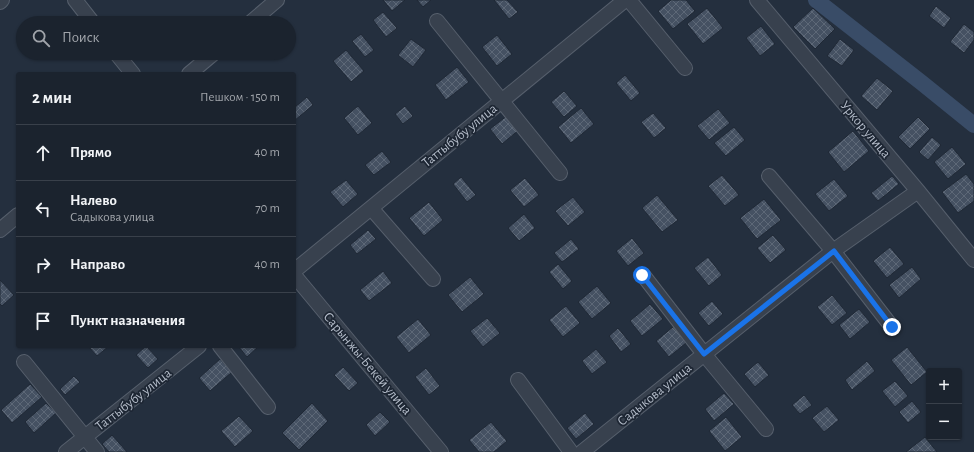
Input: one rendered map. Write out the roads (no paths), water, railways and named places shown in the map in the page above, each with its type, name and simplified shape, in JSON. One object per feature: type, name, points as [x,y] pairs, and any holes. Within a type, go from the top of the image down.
[{"type":"street","points":[[75,0],[88,16]]},
{"type":"street","points":[[258,16],[277,0]]},
{"type":"street","name":"Таттыбубу улица","points":[[296,269],[625,0]]},
{"type":"street","points":[[629,0],[685,68]]},
{"type":"street","name":"Уркор улица","points":[[757,0],[918,190],[974,260]]},
{"type":"street","points":[[437,21],[501,102],[560,173]]},
{"type":"street","points":[[122,60],[131,72]]},
{"type":"street","points":[[191,72],[206,60]]},
{"type":"street","points":[[769,176],[834,251],[892,327]]},
{"type":"street","name":"Садыкова улица","points":[[582,452],[834,251],[918,190]]},
{"type":"street","points":[[371,208],[433,279]]},
{"type":"street","points":[[0,230],[16,217]]},
{"type":"street","points":[[642,275],[704,354],[766,429]]},
{"type":"street","name":"Сарынжы-Бекей улица","points":[[296,277],[441,452]]},
{"type":"street","name":"Таттыбубу улица","points":[[66,452],[196,348]]},
{"type":"street","points":[[222,348],[268,407]]},
{"type":"street","points":[[24,362],[86,436],[97,452]]},
{"type":"street","points":[[518,380],[571,452]]},
{"type":"waterway","points":[[816,0],[974,125]]}]
